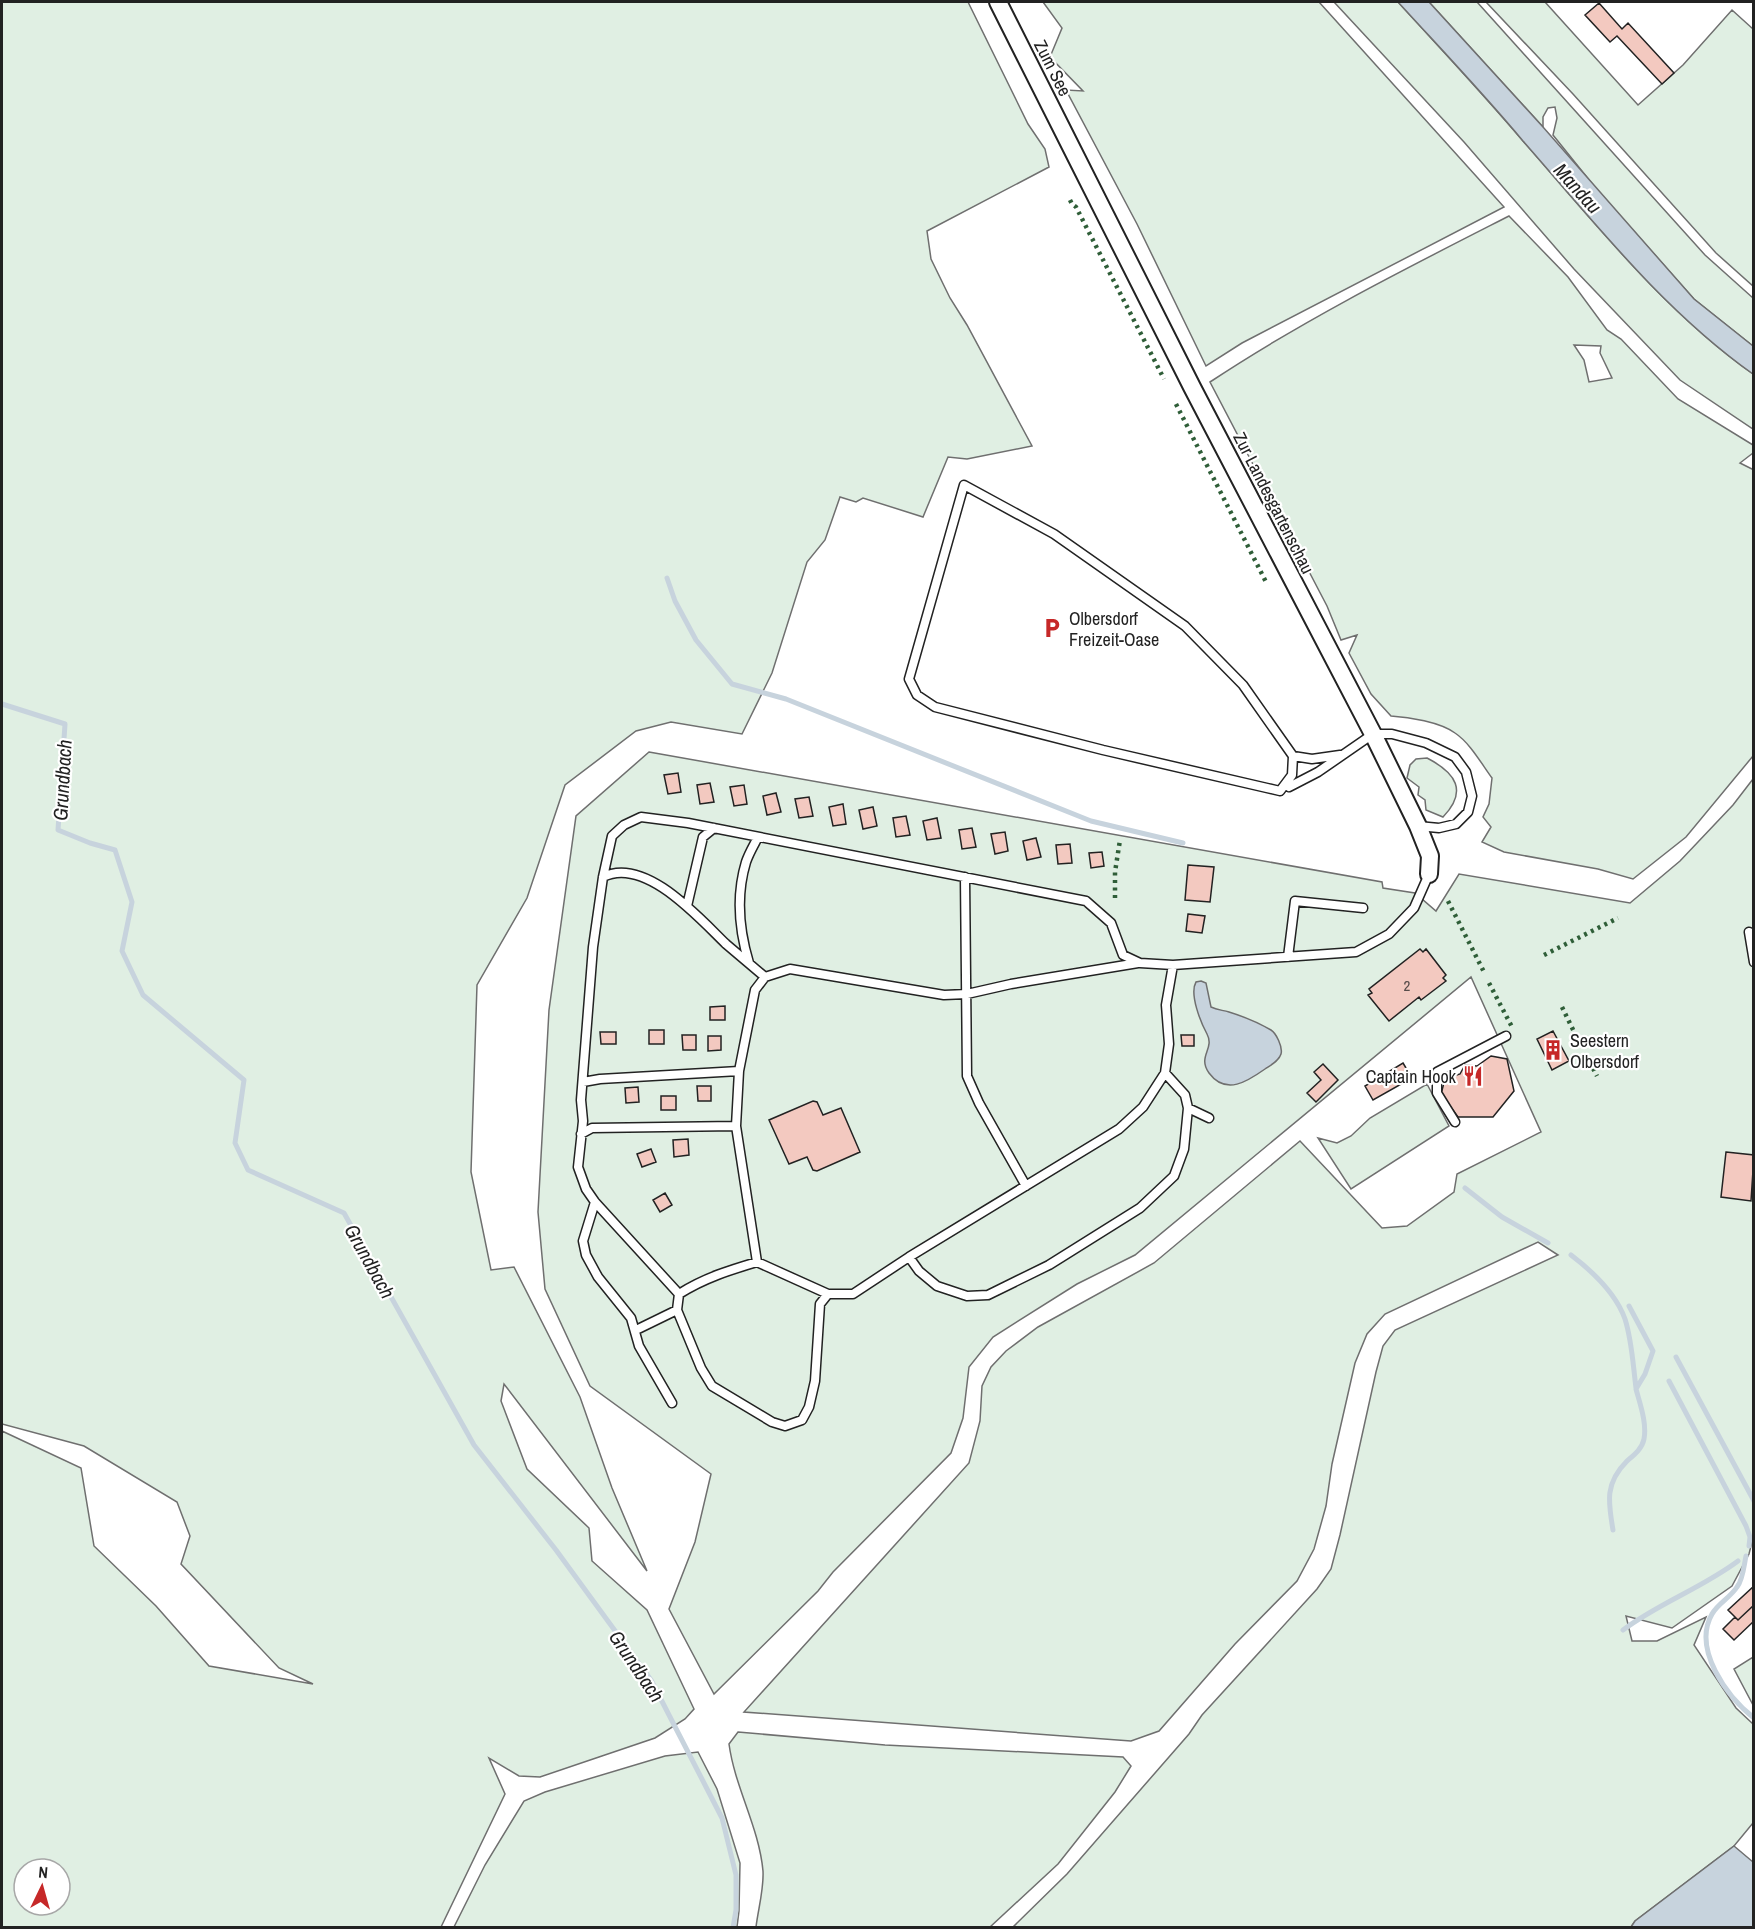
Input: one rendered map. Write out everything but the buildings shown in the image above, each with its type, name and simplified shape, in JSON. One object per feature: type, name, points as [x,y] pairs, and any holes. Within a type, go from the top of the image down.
[{"type":"street","name":"Zum See","points":[[998,2],[1074,152]]},
{"type":"street","name":"Zur Landesgartenschau","points":[[1074,152],[1192,387],[1373,734],[1418,826],[1430,856],[1428,874]]},
{"type":"lane","points":[[1293,756],[1292,775],[1288,782],[1280,790],[1267,788],[1103,750],[935,707],[917,695],[909,679],[964,485],[1054,534],[1185,626],[1243,685],[1293,756],[1312,759],[1344,754]]},
{"type":"lane","points":[[1289,787],[1318,772],[1373,734],[1392,734],[1431,745],[1455,757],[1466,772],[1472,796],[1468,812],[1463,819],[1448,827],[1418,826]]},
{"type":"lane","points":[[680,1294],[595,1202],[586,1190],[578,1167],[583,1121],[581,1100],[593,947],[603,877],[612,836],[624,825],[641,817],[688,823],[1086,901],[1111,923],[1123,955],[1140,963]]},
{"type":"lane","points":[[687,906],[703,837],[714,828]]},
{"type":"lane","points":[[749,963],[741,938],[739,902],[746,862],[758,837]]},
{"type":"lane","points":[[603,877],[612,873],[643,877],[687,906],[765,977]]},
{"type":"lane","points":[[757,1262],[735,1126],[739,1071],[755,990],[765,977],[789,969],[944,995],[967,994],[1011,984],[1140,963],[1173,965],[1356,952],[1389,934],[1414,908],[1428,874]]},
{"type":"lane","points":[[965,877],[967,1076],[979,1104],[1026,1186]]},
{"type":"lane","points":[[1288,957],[1294,901],[1363,908]]},
{"type":"lane","points":[[1749,932],[1754,962]]},
{"type":"lane","points":[[828,1294],[820,1304],[815,1381],[809,1407],[802,1420],[785,1426],[772,1422],[712,1386],[701,1368],[677,1310],[680,1294],[695,1284],[757,1262],[828,1294],[853,1294],[909,1257],[1119,1130],[1143,1107],[1166,1073],[1169,1044],[1166,1005],[1173,965]]},
{"type":"lane","points":[[1455,1122],[1437,1094],[1437,1072],[1506,1036]]},
{"type":"lane","points":[[583,1082],[739,1071]]},
{"type":"lane","points":[[909,1257],[919,1271],[937,1286],[967,1296],[988,1295],[1049,1265],[1140,1208],[1174,1176],[1184,1149],[1188,1108],[1185,1095],[1166,1073]]},
{"type":"lane","points":[[1188,1108],[1209,1118]]},
{"type":"lane","points":[[581,1134],[592,1128],[735,1126]]},
{"type":"lane","points":[[595,1202],[583,1241],[586,1256],[598,1277],[631,1318],[639,1346],[672,1403]]},
{"type":"lane","points":[[636,1330],[677,1310]]},
{"type":"green space","points":[[2,2],[968,2],[1028,124],[1045,149],[1049,167],[927,231],[931,259],[950,298],[1032,446],[967,459],[948,457],[923,517],[863,498],[856,502],[840,497],[825,540],[807,562],[772,673],[742,734],[671,722],[636,731],[565,785],[527,898],[477,985],[471,1172],[491,1270],[514,1267],[580,1397],[612,1488],[647,1571],[504,1384],[501,1401],[527,1469],[589,1528],[592,1561],[647,1610],[694,1709],[685,1719],[655,1738],[540,1777],[519,1776],[489,1758],[505,1794],[441,1927],[2,1927],[2,1431],[81,1468],[94,1546],[156,1606],[209,1666],[313,1684],[279,1668],[181,1564],[190,1536],[177,1502],[84,1446],[2,1424]]},
{"type":"green space","points":[[1043,2],[1319,2],[1504,207],[1242,343],[1206,366],[1137,224],[1066,90],[1083,91],[1050,57],[1062,28]]},
{"type":"green space","points":[[1334,2],[1398,2],[1632,265],[1690,323],[1753,374],[1753,429],[1680,380],[1574,269],[1464,142]]},
{"type":"green space","points":[[1429,2],[1477,2],[1705,255],[1753,298],[1753,346],[1694,299],[1598,191],[1553,135],[1557,118],[1555,107],[1548,108],[1543,117],[1543,127]]},
{"type":"green space","points":[[1486,2],[1545,2],[1638,105],[1683,65],[1732,10],[1753,29],[1753,286],[1716,253],[1573,94]]},
{"type":"green space","points":[[1509,216],[1568,277],[1607,330],[1621,339],[1678,399],[1753,445],[1753,453],[1740,463],[1754,470],[1753,756],[1686,837],[1633,879],[1598,869],[1504,852],[1482,842],[1491,827],[1483,817],[1489,804],[1492,778],[1470,748],[1455,733],[1433,723],[1391,716],[1371,694],[1349,653],[1357,635],[1341,640],[1327,606],[1210,382],[1319,316]],"holes":[[[1574,345],[1601,346],[1600,353],[1612,378],[1589,382],[1584,360]]]},
{"type":"green space","points":[[649,752],[1382,882],[1383,888],[1415,893],[1436,911],[1459,874],[1630,903],[1680,861],[1733,805],[1753,779],[1753,1538],[1749,1554],[1732,1586],[1672,1628],[1626,1616],[1632,1641],[1657,1641],[1706,1617],[1694,1645],[1736,1708],[1753,1724],[1753,1823],[1734,1846],[1635,1921],[1631,1927],[1013,1927],[1067,1874],[1189,1734],[1202,1715],[1317,1589],[1331,1569],[1376,1372],[1383,1346],[1395,1330],[1558,1255],[1538,1242],[1385,1314],[1367,1334],[1355,1363],[1332,1464],[1326,1506],[1314,1549],[1297,1581],[1235,1644],[1159,1731],[1131,1741],[744,1712],[969,1463],[980,1421],[982,1386],[991,1367],[1006,1351],[1038,1327],[1154,1263],[1300,1141],[1382,1228],[1407,1226],[1454,1192],[1457,1174],[1541,1132],[1471,977],[1135,1255],[1077,1284],[993,1337],[969,1367],[963,1418],[951,1453],[833,1572],[818,1591],[714,1694],[669,1609],[695,1542],[711,1474],[590,1386],[545,1289],[538,1212],[549,1010],[576,816]]},
{"type":"green space","points":[[1427,758],[1445,770],[1455,783],[1457,791],[1455,799],[1443,817],[1426,810],[1425,800],[1418,795],[1419,787],[1407,778],[1410,765],[1416,759]]},
{"type":"green space","points":[[1427,1084],[1449,1126],[1351,1189],[1318,1138],[1337,1143],[1351,1136],[1370,1118]]},
{"type":"green space","points":[[1753,1657],[1753,1705],[1734,1669]]},
{"type":"green space","points":[[738,1732],[885,1745],[1123,1757],[1131,1766],[1115,1792],[1058,1864],[990,1927],[756,1927],[763,1871],[757,1839],[736,1776],[729,1744]]},
{"type":"green space","points":[[698,1752],[717,1789],[740,1863],[737,1927],[454,1927],[485,1865],[524,1801],[545,1792],[665,1756]]},
{"type":"water","name":"Mandau","points":[[1398,2],[1429,2],[1543,127],[1694,299],[1753,346],[1753,374],[1690,323],[1632,265]]},
{"type":"water","points":[[1196,982],[1206,983],[1211,1007],[1245,1018],[1273,1032],[1281,1048],[1277,1061],[1237,1084],[1223,1084],[1209,1073],[1205,1057],[1209,1039],[1199,1016],[1194,994]]},
{"type":"water","points":[[1734,1846],[1753,1862],[1753,1927],[1631,1927],[1635,1921]]},
{"type":"waterway","points":[[667,578],[675,601],[696,640],[732,684],[786,699],[1091,821],[1183,843]]},
{"type":"waterway","name":"Grundbach","points":[[2,704],[65,724],[58,830],[115,850],[132,902],[122,951],[143,995],[244,1080],[235,1143],[248,1170],[344,1213],[474,1445],[556,1550],[651,1680],[722,1818],[736,1875],[736,1910],[733,1928]]},
{"type":"waterway","points":[[1465,1188],[1502,1217],[1548,1243]]},
{"type":"waterway","points":[[1571,1255],[1602,1284],[1621,1310],[1629,1336],[1636,1388]]},
{"type":"waterway","points":[[1613,1530],[1610,1493],[1620,1469],[1643,1443],[1644,1420],[1636,1389],[1645,1374],[1653,1351],[1629,1306]]},
{"type":"waterway","points":[[1676,1357],[1754,1501]]},
{"type":"waterway","points":[[1669,1381],[1746,1526],[1750,1537],[1749,1546]]},
{"type":"waterway","points":[[1746,1556],[1739,1584],[1712,1614],[1707,1628],[1706,1642],[1715,1671],[1733,1698],[1754,1718]]},
{"type":"waterway","points":[[1623,1630],[1738,1561]]},
{"type":"hedge","points":[[1070,200],[1076,207],[1164,379]]},
{"type":"hedge","points":[[1176,404],[1267,584]]},
{"type":"hedge","points":[[1115,898],[1115,872],[1120,840]]},
{"type":"hedge","points":[[1448,901],[1484,972]]},
{"type":"hedge","points":[[1544,955],[1618,918]]},
{"type":"hedge","points":[[1489,983],[1512,1027]]},
{"type":"hedge","points":[[1562,1007],[1580,1044]]},
{"type":"hedge","points":[[1586,1055],[1597,1076]]},
{"type":"place","name":"Olbersdorf Freizeit-Oase","points":[[1052,628]]},
{"type":"place","name":"Seestern Olbersdorf","points":[[1553,1050]]},
{"type":"place","name":"Captain Hook","points":[[1473,1076]]}]
